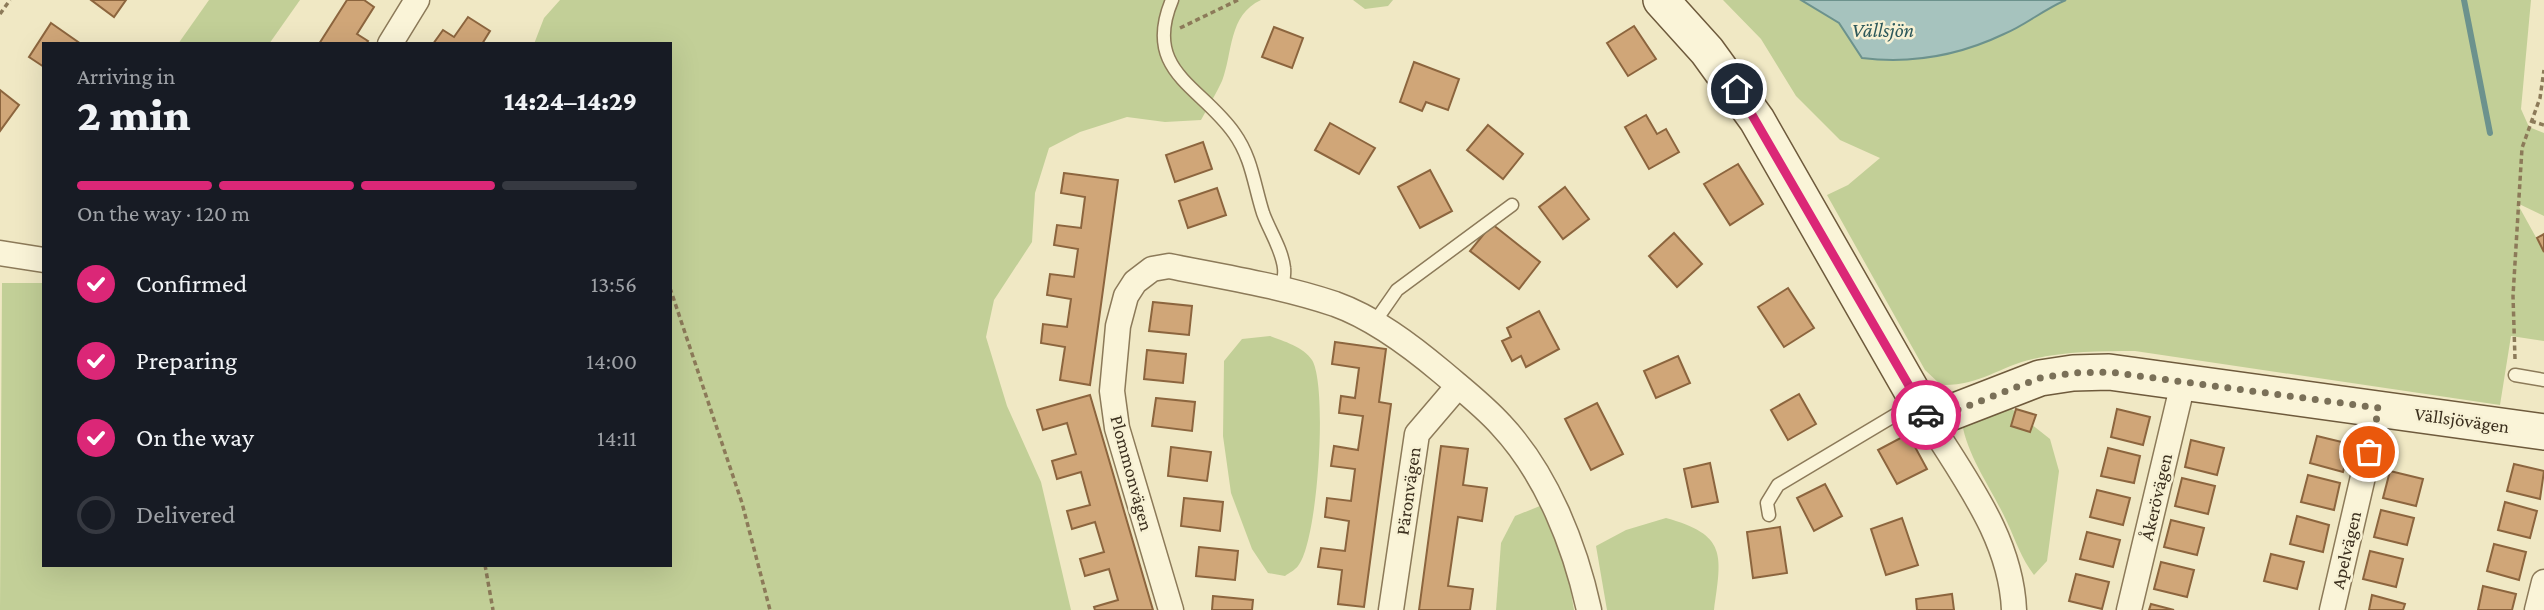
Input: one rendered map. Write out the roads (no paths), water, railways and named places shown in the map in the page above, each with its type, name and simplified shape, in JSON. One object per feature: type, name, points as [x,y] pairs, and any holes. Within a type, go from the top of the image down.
[{"type":"street","points":[[391,42],[418,0]]},
{"type":"street","points":[[1661,0],[1707,51],[1756,120],[1999,537],[2008,567],[2014,610]]},
{"type":"street","points":[[0,253],[42,260]]},
{"type":"street","name":"Plommonvägen","points":[[1171,610],[1117,428],[1112,391],[1118,326],[1126,296],[1135,282],[1152,269],[1169,266],[1282,289],[1337,305],[1374,323],[1414,349],[1502,425],[1525,455],[1555,510],[1581,572],[1589,610]]},
{"type":"street","name":"Vällsjövägen","points":[[1924,411],[2040,378],[2073,373],[2109,372],[2544,432]]},
{"type":"street","name":"Åkerövägen","points":[[2129,610],[2183,383]]},
{"type":"street","name":"Päronvägen","points":[[1391,610],[1417,435],[1458,386]]},
{"type":"street","name":"Apelvägen","points":[[2332,610],[2379,408]]},
{"type":"street","points":[[2537,610],[2544,582]]},
{"type":"lane","points":[[1172,0],[1166,15],[1164,37],[1180,79],[1235,134],[1252,167],[1262,211],[1284,267],[1282,289]]},
{"type":"lane","points":[[1374,323],[1396,290],[1512,205]]},
{"type":"lane","points":[[2515,375],[2544,380]]},
{"type":"lane","points":[[1769,515],[1767,503],[1778,485],[1924,411]]},
{"type":"water","name":"Vällsjön","points":[[1801,0],[2066,0],[2012,30],[1969,48],[1916,59],[1880,60],[1862,58],[1839,23]]},
{"type":"waterway","points":[[2464,0],[2490,133]]}]
